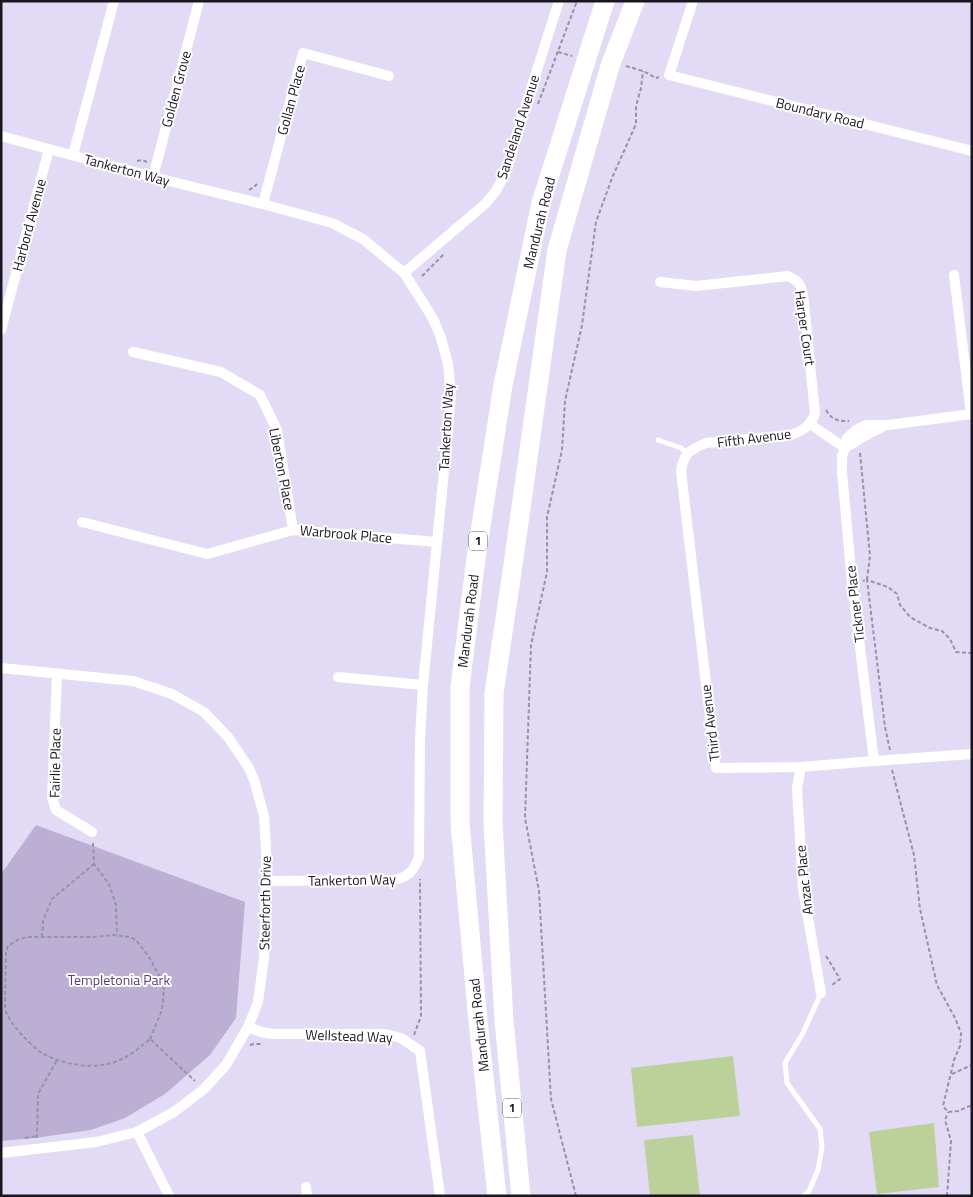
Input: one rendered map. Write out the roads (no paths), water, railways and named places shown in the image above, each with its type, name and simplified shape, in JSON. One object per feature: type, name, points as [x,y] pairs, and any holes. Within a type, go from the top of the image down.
[{"type":"highway","name":"Mandurah Road","points":[[496,1196],[460,823],[460,687],[476,558],[503,385],[541,203],[605,1]]},
{"type":"highway","name":"Mandurah Road","points":[[521,1196],[502,991],[493,823],[494,693],[514,565],[557,250],[610,66],[634,1]]},
{"type":"street","points":[[73,155],[114,1]]},
{"type":"street","name":"Golden Grove","points":[[153,177],[199,1]]},
{"type":"street","name":"Sandeland Avenue","points":[[404,273],[485,204],[496,191],[507,170],[559,1]]},
{"type":"street","name":"Boundary Road","points":[[693,1],[669,75],[972,151]]},
{"type":"street","name":"Gollan Place","points":[[263,204],[303,53],[389,76]]},
{"type":"street","name":"Tankerton Way","points":[[1,136],[332,223],[363,239],[404,273],[435,323],[441,338],[448,364],[451,394],[423,685],[419,755],[419,857],[416,866],[401,879],[266,881]]},
{"type":"street","name":"Harbord Avenue","points":[[1,330],[49,149]]},
{"type":"street","points":[[845,448],[857,435],[870,433],[888,425],[971,414],[954,274]]},
{"type":"street","name":"Harper Court","points":[[660,282],[696,286],[788,276],[797,280],[803,294],[815,413],[810,424]]},
{"type":"street","name":"Liberton Place","points":[[133,352],[221,372],[260,396],[277,430],[293,530]]},
{"type":"street","name":"Fifth Avenue","points":[[687,453],[706,443],[790,435],[801,432],[810,424],[845,448]]},
{"type":"street","name":"Tickner Place","points":[[845,448],[842,456],[842,472],[852,583],[874,761]]},
{"type":"street","name":"Third Avenue","points":[[687,453],[682,462],[681,471],[716,768],[802,767],[972,754]]},
{"type":"street","name":"Warbrook Place","points":[[82,522],[207,554],[293,530],[437,542]]},
{"type":"street","name":"Steerforth Drive","points":[[1,668],[133,681],[172,694],[204,712],[228,736],[255,783],[264,816],[266,848],[262,983],[258,1002],[248,1027],[226,1065],[204,1089],[174,1112],[137,1132],[96,1142],[1,1153]]},
{"type":"street","name":"Fairlie Place","points":[[57,674],[52,797],[56,810],[92,832]]},
{"type":"street","points":[[338,677],[423,685]]},
{"type":"street","name":"Anzac Place","points":[[802,767],[797,788],[803,889],[822,993]]},
{"type":"street","name":"Wellstead Way","points":[[248,1027],[272,1034],[385,1034],[401,1038],[420,1051],[440,1196]]},
{"type":"street","points":[[137,1132],[169,1196]]},
{"type":"lane","points":[[658,440],[681,448],[687,453]]},
{"type":"lane","points":[[804,1196],[810,1191],[818,1170],[822,1148],[820,1130],[787,1083],[785,1063],[822,993]]},
{"type":"park label","name":"Templetonia Park","points":[[119,980]]}]
